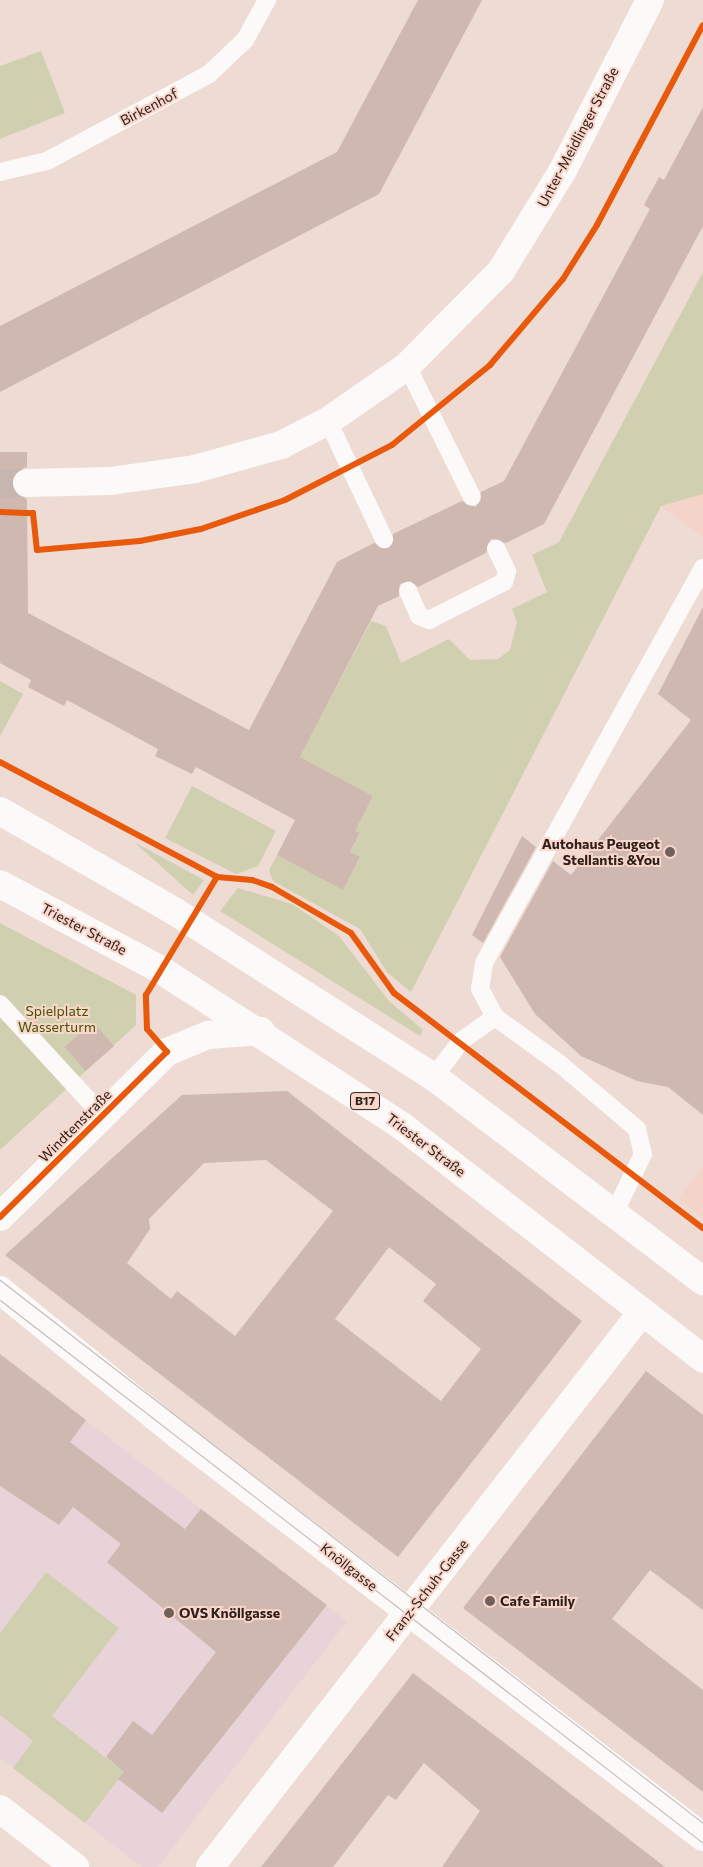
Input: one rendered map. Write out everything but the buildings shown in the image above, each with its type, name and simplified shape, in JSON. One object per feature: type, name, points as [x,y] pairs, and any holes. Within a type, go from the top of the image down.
[{"type":"street","name":"Unter-Meidlinger Straße","points":[[27,483],[110,481],[195,469],[280,445],[328,421],[407,366],[501,271],[562,172],[650,0]]},
{"type":"street","points":[[0,811],[174,911],[434,1077],[616,1212],[703,1281]]},
{"type":"street","name":"Triester Straße","points":[[0,884],[161,970],[262,1031],[402,1126],[703,1359]]},
{"type":"street","name":"Windtenstraße","points":[[0,1217],[167,1052],[208,1035],[262,1031]]},
{"type":"street","name":"Knöllgasse","points":[[0,1290],[179,1436],[409,1614],[703,1837]]},
{"type":"street","name":"Franz-Schuh-Gasse","points":[[210,1867],[409,1614],[642,1312]]},
{"type":"street","points":[[0,1809],[75,1867]]},
{"type":"lane","name":"Birkenhof","points":[[0,172],[48,161],[209,74],[245,40],[267,0]]},
{"type":"lane","points":[[407,366],[472,496]]},
{"type":"lane","points":[[328,421],[384,539]]},
{"type":"lane","points":[[408,591],[419,616],[429,620],[504,582],[507,571],[496,548]]},
{"type":"lane","points":[[616,1212],[643,1154],[637,1129],[495,1017],[480,990],[484,963],[703,568]]},
{"type":"lane","points":[[0,1004],[103,1116]]},
{"type":"lane","points":[[434,1077],[461,1041],[495,1017]]},
{"type":"shaded area","points":[[703,427],[703,537],[661,506]]},
{"type":"shaded area","points":[[703,1167],[703,1218],[678,1199]]},
{"type":"shaded area","name":"OVS Knöllgasse","points":[[0,1354],[347,1621],[158,1867],[142,1867],[0,1758]]},
{"type":"green space","points":[[41,51],[65,113],[0,139],[0,66]]},
{"type":"green space","points":[[703,272],[703,494],[661,506],[411,992],[387,972],[360,929],[273,881],[269,870],[277,855],[343,889],[360,858],[350,852],[360,834],[355,831],[373,796],[300,757],[371,621],[386,626],[401,663],[449,639],[470,660],[498,659],[510,650],[517,622],[512,609],[547,592],[532,555],[559,542]]},
{"type":"green space","points":[[0,681],[23,694],[0,736]]},
{"type":"green space","points":[[192,786],[276,831],[258,866],[236,874],[165,838]]},
{"type":"green space","points":[[134,842],[204,880],[193,895]]},
{"type":"green space","points":[[238,888],[292,904],[339,936],[389,1001],[423,1030],[420,1036],[220,911]]},
{"type":"green space","name":"Spielplatz Wasserturm","points":[[0,923],[136,995],[136,1025],[0,1150]]},
{"type":"green space","points":[[46,1572],[119,1628],[52,1716],[124,1772],[85,1823],[13,1768],[33,1741],[0,1715],[0,1633]]},
{"type":"tunnel","points":[[0,483],[27,483]]},
{"type":"tram line","points":[[0,1280],[703,1823]]},
{"type":"tram line","points":[[0,1300],[703,1843]]},
{"type":"cycle path","points":[[0,512],[33,513],[37,550],[140,541],[201,529],[285,500],[392,445],[490,365],[563,279],[597,225],[703,25]]},
{"type":"cycle path","points":[[0,762],[217,877],[252,880],[272,887],[351,933],[394,993],[703,1228]]},
{"type":"cycle path","points":[[0,1217],[167,1052],[147,1029],[146,995],[217,877]]},
{"type":"place","name":"Autohaus Peugeot Stellantis &You","points":[[670,852]]},
{"type":"place","name":"Cafe Family","points":[[490,1601]]},
{"type":"place","name":"OVS Knöllgasse","points":[[169,1613]]}]
